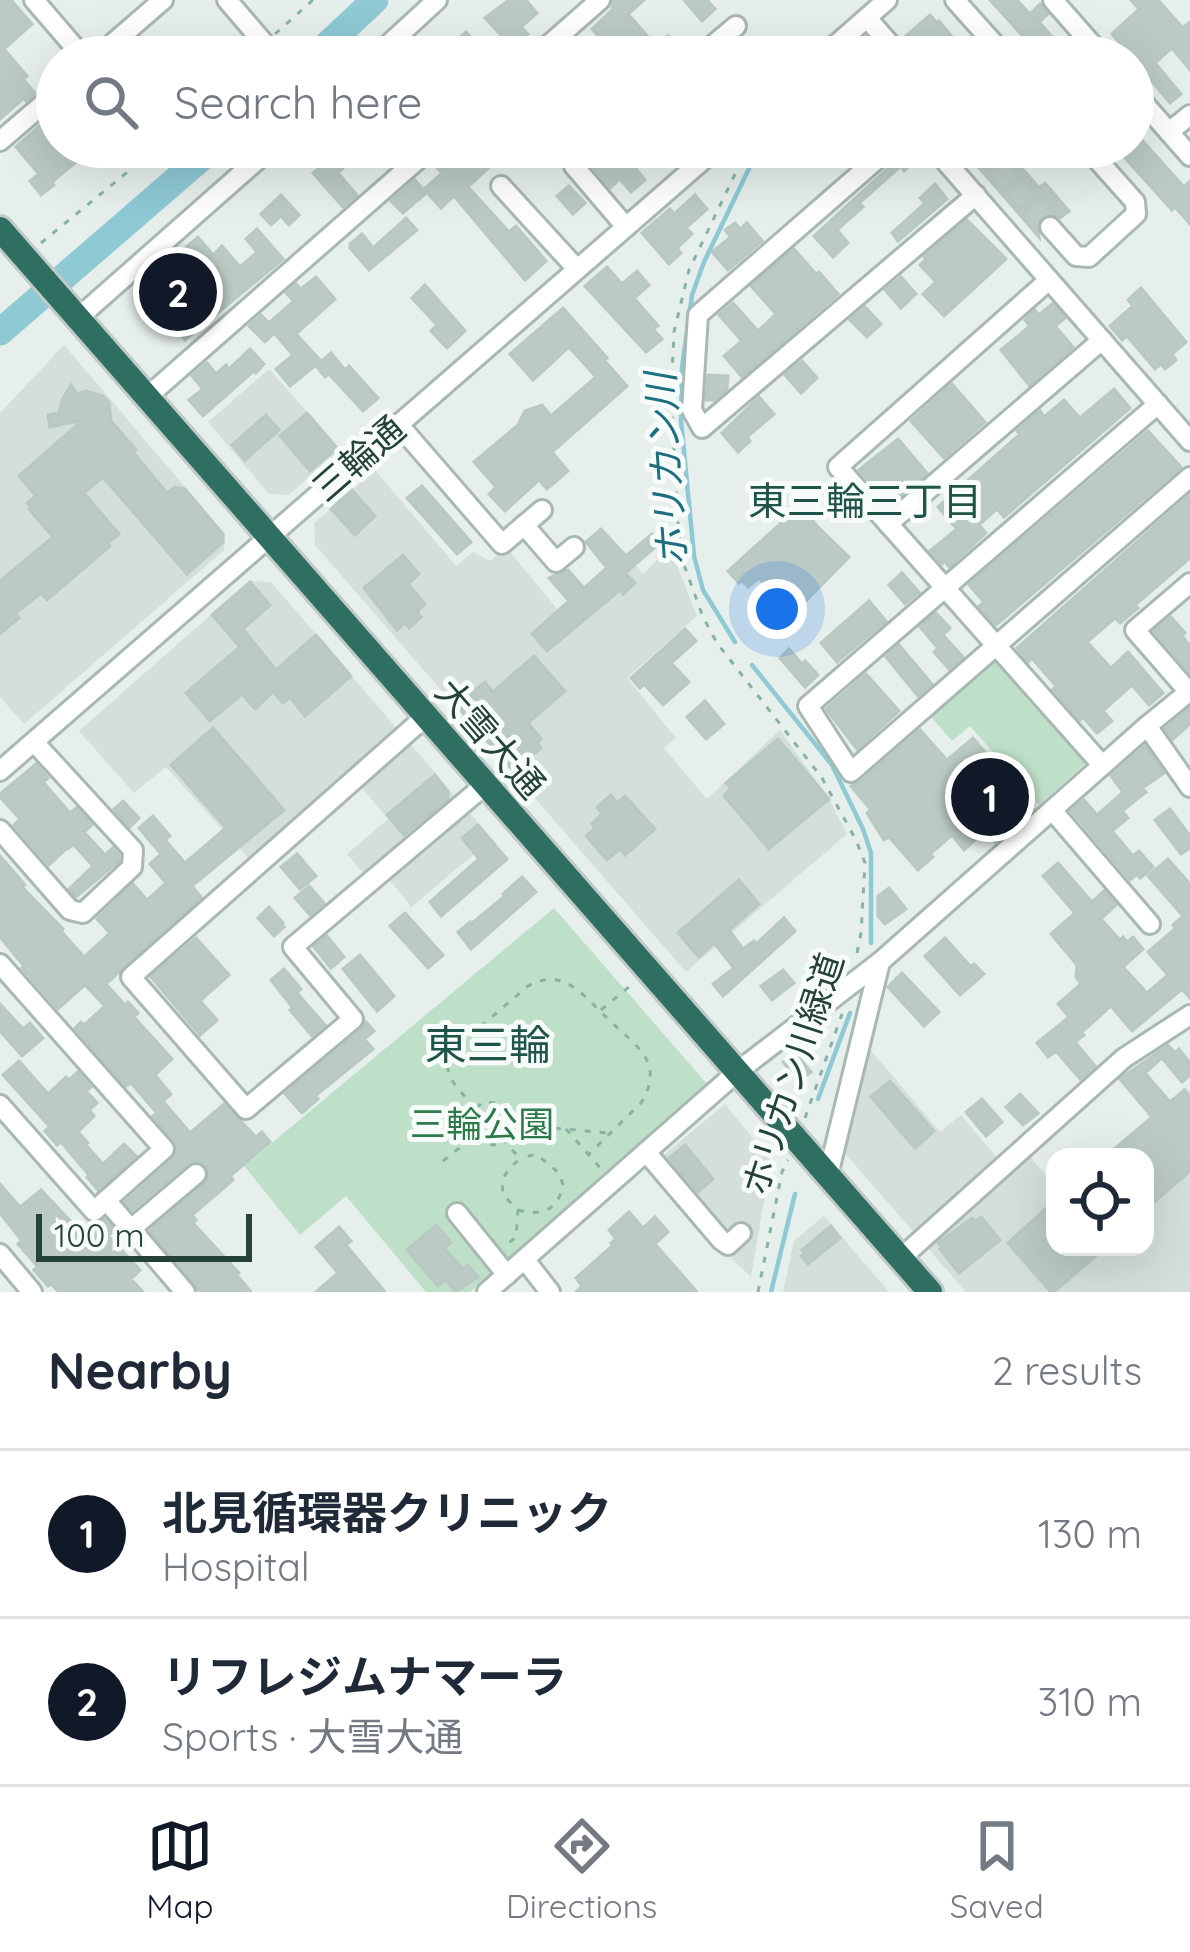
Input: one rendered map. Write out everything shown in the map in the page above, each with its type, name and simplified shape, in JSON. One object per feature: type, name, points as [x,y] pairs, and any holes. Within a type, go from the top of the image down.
[{"type":"highway","name":"大雪大通","points":[[3,239],[35,253],[72,311],[930,1292]]},
{"type":"street","points":[[34,0],[65,36]]},
{"type":"street","points":[[121,36],[163,0]]},
{"type":"street","points":[[227,0],[258,36]]},
{"type":"street","points":[[398,36],[437,0]]},
{"type":"street","points":[[559,36],[600,0]]},
{"type":"street","points":[[846,36],[887,0]]},
{"type":"street","points":[[955,0],[987,36]]},
{"type":"street","points":[[1053,0],[1085,36]]},
{"type":"street","points":[[867,18],[883,36]]},
{"type":"street","points":[[724,36],[736,26]]},
{"type":"street","points":[[0,141],[36,110]]},
{"type":"street","points":[[1154,115],[1190,156]]},
{"type":"street","points":[[1169,132],[1190,116]]},
{"type":"street","points":[[72,311],[246,168]]},
{"type":"street","points":[[147,397],[409,168]]},
{"type":"street","points":[[576,168],[626,227]]},
{"type":"street","name":"三輪通","points":[[0,771],[693,168]]},
{"type":"street","points":[[867,168],[698,315],[692,410],[702,428],[976,195]]},
{"type":"street","points":[[952,168],[1188,433]]},
{"type":"street","points":[[1051,227],[1076,256],[1089,257],[1136,214],[1135,202],[1105,168]]},
{"type":"street","points":[[501,186],[577,269]]},
{"type":"street","points":[[1049,280],[838,467],[1102,765]]},
{"type":"street","points":[[888,524],[1102,340]]},
{"type":"street","points":[[1158,404],[808,706],[851,772],[1190,477]]},
{"type":"street","points":[[398,424],[502,544],[542,509]]},
{"type":"street","points":[[524,526],[556,562],[574,547]]},
{"type":"street","points":[[487,1292],[737,1072],[880,962],[1190,691],[1136,631],[1190,583]]},
{"type":"street","points":[[425,717],[131,977],[246,1109],[352,1018],[293,947],[484,785]]},
{"type":"street","points":[[1147,726],[1190,787]]},
{"type":"street","points":[[0,830],[70,910],[83,913],[132,867],[133,850],[34,742]]},
{"type":"street","points":[[1052,810],[1150,924]]},
{"type":"street","points":[[828,1175],[880,962]]},
{"type":"street","points":[[0,964],[164,1149],[94,1211],[0,1105]]},
{"type":"street","points":[[901,1258],[1124,1058],[1190,1015]]},
{"type":"street","points":[[646,1152],[721,1240],[728,1245],[741,1233]]},
{"type":"street","points":[[131,1229],[196,1174]]},
{"type":"street","points":[[106,1200],[185,1292]]},
{"type":"street","points":[[457,1213],[507,1275]]},
{"type":"street","points":[[0,1254],[32,1292]]},
{"type":"street","points":[[525,1259],[550,1292]]},
{"type":"path","points":[[282,36],[313,0]]},
{"type":"path","points":[[35,253],[134,168]]},
{"type":"path","name":"ホリカン川緑道","points":[[738,168],[689,270],[674,332],[671,396],[680,554],[717,643],[822,778],[865,863],[861,933],[851,985],[799,1142],[782,1172],[758,1292]]},
{"type":"path","points":[[599,1011],[649,971]]},
{"type":"path","points":[[476,1108],[452,1080],[447,1059],[528,986],[538,980],[563,980],[638,1045],[650,1070],[641,1103],[589,1154]]},
{"type":"path","points":[[483,1102],[498,1102],[509,1115],[509,1131],[494,1145],[480,1143],[467,1127],[468,1114],[476,1108],[483,1102]]},
{"type":"path","points":[[510,1124],[610,1133]]},
{"type":"path","points":[[566,1128],[613,1181]]},
{"type":"path","points":[[443,1162],[474,1136]]},
{"type":"path","points":[[502,1138],[520,1160]]},
{"type":"path","points":[[536,1154],[559,1173],[563,1185],[554,1207],[538,1214],[518,1210],[503,1195],[502,1182],[507,1169],[536,1154]]},
{"type":"path","points":[[492,1256],[516,1237],[518,1210]]},
{"type":"shaded area","points":[[64,345],[225,534],[224,550],[24,724],[0,697],[0,413]]},
{"type":"shaded area","points":[[269,369],[341,450],[289,495],[269,494],[208,422]]},
{"type":"shaded area","points":[[375,470],[456,566],[473,552],[490,561],[507,548],[557,609],[602,571],[605,574],[629,556],[643,574],[670,547],[697,616],[627,678],[676,738],[664,748],[707,799],[780,730],[828,797],[847,834],[686,972],[315,545],[314,523]]},
{"type":"shaded area","points":[[249,581],[271,582],[492,839],[409,909],[377,865],[364,874],[347,854],[388,819],[351,775],[249,859],[166,767],[134,793],[79,731]]},
{"type":"shaded area","points":[[869,1048],[940,1132],[961,1115],[1007,1170],[1027,1153],[1046,1175],[1046,1256],[1154,1256],[1154,1148],[1115,1148],[1186,1087],[1190,1092],[1190,1292],[966,1292],[842,1150]]},
{"type":"shaded area","points":[[725,1104],[771,1160],[751,1277],[648,1168]]},
{"type":"shaded area","points":[[824,1216],[889,1292],[783,1292],[794,1241]]},
{"type":"green space","points":[[992,655],[1086,763],[1039,805],[970,726],[952,741],[927,712]]},
{"type":"green space","name":"三輪公園","points":[[554,908],[708,1085],[470,1292],[426,1292],[346,1196],[300,1235],[244,1166]]},
{"type":"building","points":[[0,0],[11,0],[32,24],[4,49],[35,93],[0,119]]},
{"type":"building","points":[[509,0],[526,0],[537,13],[521,27],[526,36],[502,36],[485,18]]},
{"type":"building","points":[[613,0],[644,0],[628,14],[647,36],[598,36],[592,29],[612,10]]},
{"type":"building","points":[[684,0],[707,0],[715,9],[702,21]]},
{"type":"building","points":[[990,0],[1017,0],[1030,14],[1040,4],[1048,14],[1039,22],[1051,36],[1023,36]]},
{"type":"building","points":[[1131,0],[1158,0],[1183,28],[1190,22],[1190,70],[1172,48],[1155,63],[1181,94],[1170,103],[1154,84],[1154,36],[1112,34],[1139,9]]},
{"type":"building","points":[[930,15],[952,36],[906,36]]},
{"type":"building","points":[[36,129],[36,168],[69,168],[41,195],[30,181],[39,174],[16,147]]},
{"type":"building","points":[[1154,153],[1184,187],[1190,181],[1190,224],[1175,207],[1172,210],[1134,168],[1154,168]]},
{"type":"building","points":[[318,168],[343,168],[338,173],[357,195],[343,207],[313,173]]},
{"type":"building","points":[[438,168],[488,168],[468,187],[509,232],[516,226],[546,261],[525,280],[454,196],[441,208],[424,189],[442,173]]},
{"type":"building","points":[[594,168],[636,168],[645,180],[631,192],[620,179],[610,188]]},
{"type":"building","points":[[888,168],[899,168],[837,230],[848,243],[833,257],[814,236]]},
{"type":"building","points":[[979,168],[1022,168],[1039,188],[1045,183],[1069,211],[1060,218],[1042,216],[1037,224],[1039,237]]},
{"type":"building","points":[[415,180],[426,193],[403,213],[391,201]]},
{"type":"building","points":[[935,184],[947,199],[898,241],[892,233],[925,203],[920,198]]},
{"type":"building","points":[[569,186],[585,203],[573,214],[557,196]]},
{"type":"building","points":[[281,195],[299,215],[289,225],[281,216],[271,225],[261,214]]},
{"type":"building","points":[[695,195],[707,209],[686,228],[692,234],[669,264],[642,233]]},
{"type":"building","points":[[406,218],[417,230],[369,270],[350,244],[362,234],[373,248]]},
{"type":"building","points":[[967,220],[1006,259],[944,316],[923,294],[936,282],[920,265]]},
{"type":"building","points":[[735,223],[740,229],[747,223],[762,241],[728,270],[712,252],[731,237],[725,230]]},
{"type":"building","points":[[257,229],[283,259],[185,340],[164,315],[159,319],[142,300],[147,296],[139,287],[198,237],[213,255],[222,246],[240,267],[257,252],[246,239]]},
{"type":"building","points":[[794,249],[838,294],[742,377],[724,356],[742,341],[719,315],[733,303],[758,331],[776,314],[751,286]]},
{"type":"building","points":[[607,267],[622,284],[637,271],[649,285],[634,298],[658,326],[653,329],[662,339],[646,352],[585,286]]},
{"type":"building","points":[[316,277],[335,299],[296,334],[321,361],[290,386],[276,369],[293,355],[274,333],[265,342],[249,326],[261,315],[269,323],[294,301],[286,293]]},
{"type":"building","points":[[901,277],[916,294],[901,308],[885,290]]},
{"type":"building","points":[[425,285],[465,331],[447,348],[431,331],[437,325],[412,298]]},
{"type":"building","points":[[1141,288],[1186,342],[1172,354],[1176,360],[1165,369],[1161,364],[1155,369],[1127,336],[1122,340],[1110,326],[1133,306],[1128,300]]},
{"type":"building","points":[[1052,304],[1065,318],[1055,326],[1073,347],[1029,385],[1001,350],[1030,326],[1025,320],[1035,310],[1039,315]]},
{"type":"building","points":[[865,307],[881,324],[867,337],[850,320]]},
{"type":"building","points":[[563,308],[627,386],[552,452],[568,471],[547,489],[539,480],[505,511],[489,494],[496,487],[474,462],[518,425],[525,411],[542,405],[551,416],[596,377],[569,347],[533,380],[510,354]]},
{"type":"building","points":[[250,349],[264,364],[203,416],[189,400],[203,389],[192,376],[207,363],[216,374],[226,365],[229,369]]},
{"type":"building","points":[[331,353],[378,398],[363,411],[316,366]]},
{"type":"building","points":[[802,361],[817,378],[801,393],[785,375]]},
{"type":"building","points":[[708,375],[728,376],[727,389],[714,400],[706,400]]},
{"type":"building","points":[[952,384],[985,422],[944,458],[911,421]]},
{"type":"building","points":[[71,385],[77,394],[86,391],[103,396],[111,421],[136,450],[133,452],[167,493],[175,487],[185,489],[223,534],[223,542],[187,574],[103,477],[84,493],[119,534],[47,600],[41,593],[15,614],[19,618],[0,634],[0,581],[53,537],[29,509],[27,503],[36,496],[19,476],[83,420],[50,427],[48,415],[59,413]]},
{"type":"building","points":[[1114,389],[1130,408],[1004,517],[997,509],[979,525],[986,533],[949,567],[945,561],[942,564],[930,551],[957,529],[938,507],[1040,411],[1044,417],[1064,400],[1080,418]]},
{"type":"building","points":[[759,397],[774,414],[747,437],[750,441],[738,452],[722,433]]},
{"type":"building","points":[[307,413],[337,448],[310,471],[280,436]]},
{"type":"building","points":[[266,415],[279,430],[245,460],[232,445]]},
{"type":"building","points":[[1148,431],[1181,467],[996,625],[969,585]]},
{"type":"building","points":[[898,439],[927,473],[890,505],[859,470]]},
{"type":"building","points":[[422,486],[471,542],[457,554],[407,498]]},
{"type":"building","points":[[352,490],[375,516],[355,535],[331,509]]},
{"type":"building","points":[[1190,495],[1190,558],[1120,623],[1115,618],[1087,642],[1111,668],[1128,652],[1163,693],[1149,705],[1132,685],[1103,711],[1112,721],[1097,733],[1053,689],[1056,686],[1032,658],[1028,662],[1017,648]]},
{"type":"building","points":[[802,504],[849,557],[799,608],[784,591],[777,598],[759,578],[748,587],[728,571]]},
{"type":"building","points":[[601,529],[626,556],[652,534],[660,543],[625,573],[635,583],[623,594],[620,590],[547,651],[532,634],[569,601],[549,578],[568,570],[584,588],[607,568],[586,542]]},
{"type":"building","points":[[403,555],[419,574],[408,584],[425,604],[417,612],[421,617],[409,628],[405,623],[397,630],[364,588]]},
{"type":"building","points":[[902,573],[919,592],[905,604],[889,585]]},
{"type":"building","points":[[250,582],[270,605],[243,629],[276,670],[316,635],[351,676],[305,716],[290,697],[283,703],[273,692],[255,709],[242,694],[210,721],[186,693],[240,647],[212,615]]},
{"type":"building","points":[[869,601],[886,621],[837,662],[821,643]]},
{"type":"building","points":[[936,613],[950,628],[943,635],[963,657],[949,669],[920,627]]},
{"type":"building","points":[[1171,617],[1190,646],[1190,673],[1154,631]]},
{"type":"building","points":[[685,629],[696,641],[671,663],[689,682],[663,705],[644,684],[640,688],[631,678]]},
{"type":"building","points":[[899,645],[932,684],[918,696],[886,657]]},
{"type":"building","points":[[789,649],[818,675],[805,687],[780,658]]},
{"type":"building","points":[[534,656],[565,691],[528,723],[541,739],[537,743],[541,748],[518,767],[510,767],[456,705],[485,682],[493,692]]},
{"type":"building","points":[[866,674],[899,711],[857,749],[826,709]]},
{"type":"building","points":[[705,701],[724,724],[706,739],[687,717]]},
{"type":"building","points":[[1190,708],[1190,724],[1173,739],[1165,729]]},
{"type":"building","points":[[213,728],[284,810],[192,886],[201,897],[106,984],[138,1013],[134,1017],[172,1059],[155,1075],[171,1094],[163,1101],[190,1133],[224,1104],[256,1137],[262,1132],[270,1142],[192,1215],[193,1223],[251,1292],[200,1292],[150,1231],[206,1183],[205,1164],[188,1163],[132,1210],[125,1202],[173,1159],[177,1145],[131,1083],[126,1086],[75,1028],[105,1006],[85,985],[58,1009],[0,937],[0,856],[84,957],[110,933],[97,919],[133,884],[147,900],[166,883],[150,864],[161,854],[139,828],[153,816],[185,863],[226,828],[171,765]]},
{"type":"building","points":[[920,730],[947,760],[973,738],[1033,809],[999,830],[1003,835],[995,842],[985,831],[964,850],[952,835],[918,870],[889,837],[884,840],[867,813],[871,810],[851,786]]},
{"type":"building","points":[[778,739],[829,799],[769,849],[724,796],[731,788],[726,783]]},
{"type":"building","points":[[1145,746],[1164,773],[1142,788],[1146,792],[1122,811],[1128,818],[1112,831],[1133,856],[1139,851],[1153,867],[1130,880],[1071,811],[1084,800],[1097,815],[1123,792],[1111,776]]},
{"type":"building","points":[[36,764],[48,778],[43,782],[70,813],[76,808],[92,825],[84,832],[105,855],[113,848],[119,855],[119,861],[76,897],[69,889],[93,866],[74,845],[49,865],[14,825],[20,819],[0,797]]},
{"type":"building","points":[[435,775],[448,799],[404,835],[387,815]]},
{"type":"building","points":[[611,795],[617,803],[625,796],[655,829],[625,855],[620,849],[607,860],[586,836],[602,814],[597,807]]},
{"type":"building","points":[[123,801],[139,818],[130,827],[114,809]]},
{"type":"building","points":[[1170,809],[1190,836],[1190,848],[1181,854],[1155,820]]},
{"type":"building","points":[[478,825],[507,859],[441,916],[430,902],[479,859],[462,838]]},
{"type":"building","points":[[297,854],[316,876],[300,889],[281,867]]},
{"type":"building","points":[[1168,859],[1190,884],[1190,998],[1182,989],[1132,1031],[1111,1006],[1075,1042],[1095,1066],[1080,1079],[1056,1051],[1048,1057],[1037,1043],[1069,1017],[1058,1004],[1081,984],[1077,965],[1051,934],[1075,913],[1043,876],[1058,863],[1092,902],[1104,891],[1116,905],[1101,919],[1120,940],[1133,937],[1143,949],[1123,967],[1147,993],[1168,975],[1148,952],[1183,916],[1148,876]]},
{"type":"building","points":[[522,877],[536,892],[471,949],[458,932]]},
{"type":"building","points":[[739,880],[759,904],[729,930],[743,949],[756,944],[784,918],[795,931],[723,996],[713,984],[734,968],[714,943],[699,957],[678,933]]},
{"type":"building","points":[[309,886],[324,903],[310,915],[295,898]]},
{"type":"building","points":[[889,888],[906,909],[885,924],[878,916],[878,896]]},
{"type":"building","points":[[269,907],[284,927],[274,936],[258,918]]},
{"type":"building","points":[[405,913],[443,955],[428,968],[390,926]]},
{"type":"building","points":[[327,936],[344,957],[331,968],[314,947]]},
{"type":"building","points":[[196,938],[229,975],[200,1001],[217,1020],[200,1035],[151,977]]},
{"type":"building","points":[[945,938],[971,967],[974,964],[984,974],[960,995],[925,956]]},
{"type":"building","points":[[360,955],[394,996],[377,1011],[343,969]]},
{"type":"building","points":[[284,969],[301,989],[297,993],[325,1025],[312,1036],[271,980]]},
{"type":"building","points":[[783,970],[794,983],[772,1000],[761,986]]},
{"type":"building","points":[[902,973],[939,1012],[924,1026],[888,987]]},
{"type":"building","points":[[0,1004],[23,1029],[30,1023],[43,1038],[22,1056],[0,1031]]},
{"type":"building","points":[[366,1022],[374,1031],[364,1039],[373,1049],[315,1096],[318,1099],[302,1113],[285,1094]]},
{"type":"building","points":[[1168,1045],[1175,1053],[1179,1049],[1190,1063],[1190,1075],[1182,1082],[1162,1058],[1145,1073],[1170,1102],[1184,1090],[1190,1097],[1190,1171],[1154,1202],[1154,1148],[1116,1148],[1152,1117],[1120,1079]]},
{"type":"building","points":[[795,1053],[811,1072],[799,1081],[783,1062]]},
{"type":"building","points":[[19,1061],[48,1094],[78,1072],[97,1103],[89,1110],[94,1116],[78,1132],[86,1145],[103,1164],[124,1144],[136,1156],[98,1190],[3,1075]]},
{"type":"building","points":[[890,1081],[934,1131],[915,1148],[871,1097]]},
{"type":"building","points":[[1020,1094],[1038,1113],[1023,1125],[1006,1107]]},
{"type":"building","points":[[982,1099],[1002,1122],[986,1136],[966,1112]]},
{"type":"building","points":[[685,1145],[713,1179],[698,1192],[669,1158]]},
{"type":"building","points":[[0,1184],[20,1207],[41,1190],[80,1231],[105,1219],[114,1230],[108,1236],[140,1270],[131,1279],[143,1292],[59,1292],[48,1286],[0,1213]]},
{"type":"building","points":[[1046,1208],[1046,1256],[1096,1256],[1051,1292],[1008,1243]]},
{"type":"building","points":[[629,1212],[643,1228],[655,1217],[668,1232],[655,1244],[697,1292],[576,1292],[582,1286],[576,1278],[613,1245],[616,1239],[609,1230]]},
{"type":"building","points":[[981,1217],[1000,1240],[959,1273],[938,1243],[972,1218],[975,1222]]},
{"type":"building","points":[[436,1225],[451,1242],[444,1248],[463,1269],[468,1265],[478,1277],[456,1292],[445,1280],[438,1286],[407,1250]]},
{"type":"building","points":[[831,1226],[840,1238],[808,1264],[802,1250]]},
{"type":"building","points":[[339,1227],[351,1241],[346,1245],[385,1292],[316,1292],[338,1273],[316,1247]]},
{"type":"waterway","points":[[336,36],[375,0]]},
{"type":"waterway","points":[[0,332],[190,168]]},
{"type":"waterway","name":"ホリカン川","points":[[735,642],[703,590],[694,556],[681,420],[682,367],[692,295],[749,168]]},
{"type":"waterway","name":"ホリカン川","points":[[752,665],[832,765],[863,829],[871,853],[871,943]]},
{"type":"waterway","name":"ホリカン川","points":[[818,1099],[850,1013]]},
{"type":"waterway","name":"ホリカン川","points":[[771,1292],[795,1194]]},
{"type":"tunnel","points":[[998,168],[1050,227]]},
{"type":"place","name":"リフレジムナマーラ","points":[[178,292]]},
{"type":"place","name":"北見循環器クリニック","points":[[990,797]]},
{"type":"district","name":"東三輪三丁目","points":[[865,500]]},
{"type":"district","name":"東三輪","points":[[488,1044]]}]
